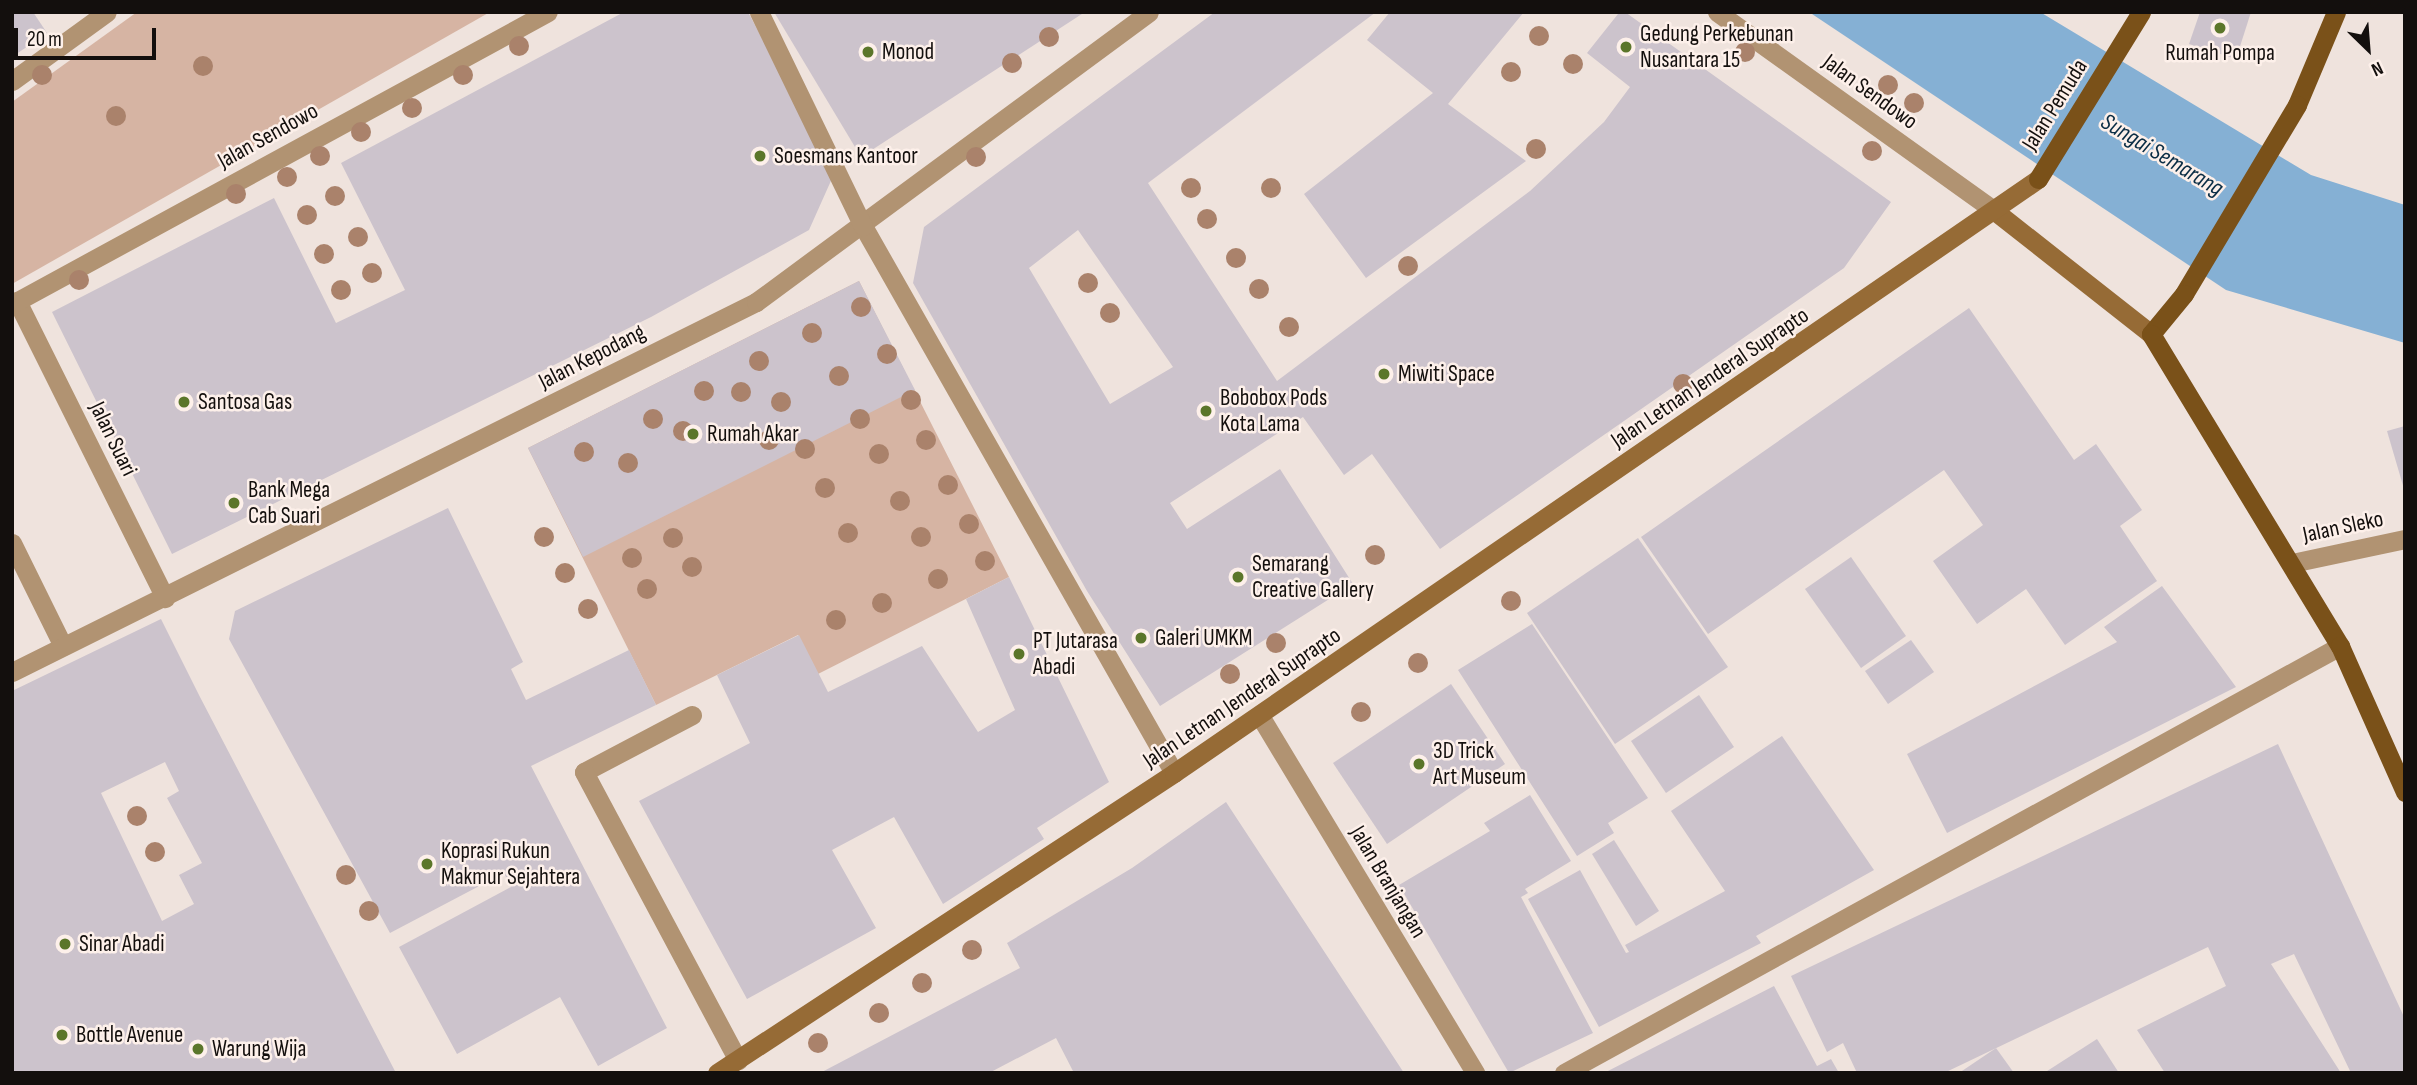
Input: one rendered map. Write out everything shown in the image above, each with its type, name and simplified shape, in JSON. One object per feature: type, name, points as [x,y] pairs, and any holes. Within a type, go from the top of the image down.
[{"type":"main road","name":"Jalan Pemuda","points":[[1996,212],[2038,179],[2141,12]]},
{"type":"main road","points":[[2151,334],[2184,294],[2297,105],[2336,12]]},
{"type":"main road","points":[[1996,212],[2151,334],[2340,646],[2405,792]]},
{"type":"main road","name":"Jalan Letnan Jenderal Suprapto","points":[[717,1073],[1174,774],[1996,212]]},
{"type":"street","points":[[12,81],[107,12]]},
{"type":"street","name":"Jalan Sendowo","points":[[15,302],[548,12]]},
{"type":"street","points":[[759,12],[863,226],[1174,774]]},
{"type":"street","name":"Jalan Kepodang","points":[[12,672],[756,302],[863,226],[1149,12]]},
{"type":"street","name":"Jalan Sendowo","points":[[1717,12],[1996,212]]},
{"type":"street","name":"Jalan Suari","points":[[15,302],[164,598]]},
{"type":"street","name":"Jalan Sleko","points":[[2292,563],[2405,539]]},
{"type":"street","points":[[12,544],[63,646]]},
{"type":"street","points":[[1564,1073],[2340,646]]},
{"type":"street","points":[[692,715],[584,772],[738,1061]]},
{"type":"street","name":"Jalan Branjangan","points":[[1260,716],[1475,1073]]},
{"type":"shaded area","points":[[137,12],[490,12],[12,284],[12,102]]},
{"type":"shaded area","points":[[859,281],[1009,577],[818,674],[798,635],[656,705],[528,448]]},
{"type":"water","name":"Sungai Semarang","points":[[1809,12],[2040,12],[2311,175],[2405,205],[2405,343],[2226,290]]},
{"type":"building","points":[[12,12],[33,12],[47,33],[12,57]]},
{"type":"building","points":[[624,12],[748,12],[834,174],[809,230],[651,317],[172,554],[52,312],[274,198],[336,323],[405,290],[341,163]]},
{"type":"building","name":"Monod","points":[[774,12],[1085,12],[861,157]]},
{"type":"building","points":[[1215,12],[1376,12],[1148,183],[1277,381],[1530,191],[1604,122],[1630,87],[1587,53],[1618,14],[1615,12],[1625,12],[1891,202],[1844,268],[1440,549],[1372,454],[1344,475],[1303,417],[1170,503],[1187,529],[1280,469],[1353,584],[1160,706],[1087,591],[913,283],[924,227]],"holes":[[[1078,230],[1173,367],[1110,404],[1029,268]]]},
{"type":"building","points":[[1390,12],[1524,12],[1448,104],[1526,161],[1366,278],[1304,194],[1433,93],[1367,40]]},
{"type":"building","name":"Rumah Pompa","points":[[2200,12],[2251,12],[2236,59],[2189,44]]},
{"type":"building","points":[[859,281],[915,390],[583,557],[528,448]]},
{"type":"building","points":[[1969,308],[2074,460],[2096,444],[2142,510],[2120,526],[2157,581],[2065,645],[2026,589],[1977,624],[1933,561],[1983,525],[1944,470],[1708,634],[1641,537]]},
{"type":"building","points":[[2405,426],[2405,489],[2404,489],[2387,431]]},
{"type":"building","points":[[448,508],[523,662],[511,669],[526,700],[629,650],[656,705],[531,766],[667,1028],[598,1066],[560,997],[457,1054],[399,947],[511,887],[504,873],[390,933],[229,639],[235,611]]},
{"type":"building","points":[[1638,538],[1728,667],[1615,744],[1527,613]]},
{"type":"building","points":[[1851,557],[1906,636],[1861,668],[1805,589]]},
{"type":"building","points":[[1009,577],[1109,782],[1037,828],[1044,839],[943,904],[894,817],[832,850],[876,928],[747,999],[639,801],[750,743],[717,675],[799,635],[828,692],[922,646],[978,732],[1015,710],[966,599]]},
{"type":"building","points":[[2162,586],[2236,687],[1947,833],[1907,754],[2117,642],[2104,627]]},
{"type":"building","points":[[161,619],[396,1073],[12,1073],[12,691]],"holes":[[[165,762],[179,791],[167,798],[202,863],[179,875],[194,904],[162,921],[101,793]]]},
{"type":"building","points":[[1532,624],[1648,798],[1608,823],[1614,833],[1577,856],[1458,670]]},
{"type":"building","points":[[1911,640],[1934,672],[1888,704],[1865,671]]},
{"type":"building","name":"3D Trick Art Museum","points":[[1451,684],[1505,764],[1387,844],[1333,763]]},
{"type":"building","points":[[1699,695],[1734,747],[1666,793],[1631,741]]},
{"type":"building","points":[[1782,736],[1874,870],[1756,936],[1761,943],[1599,1027],[1528,899],[1580,870],[1626,953],[1629,952],[1625,945],[1725,891],[1671,811]]},
{"type":"building","points":[[2278,744],[2405,1019],[2405,1073],[2351,1073],[2294,954],[2271,964],[2341,1073],[2165,1073],[2137,1030],[2226,986],[2208,947],[1944,1073],[1857,1073],[1843,1043],[1827,1052],[1791,976]]},
{"type":"building","points":[[1530,795],[1571,861],[1525,889],[1528,893],[1521,897],[1593,1033],[1509,1073],[1399,885],[1490,831],[1484,823]]},
{"type":"building","points":[[1226,802],[1404,1073],[1074,1073],[1056,1038],[989,1073],[820,1073],[1020,968],[1007,943],[1132,868]]},
{"type":"building","points":[[1614,840],[1659,911],[1636,926],[1592,854]]},
{"type":"building","points":[[1774,986],[1817,1066],[1831,1059],[1839,1073],[1604,1073]]},
{"type":"building","points":[[2097,1039],[2119,1073],[2044,1073]]},
{"type":"building","points":[[1996,1048],[2014,1073],[1959,1073]]},
{"type":"place","name":"Rumah Pompa","points":[[2220,28]]},
{"type":"place","name":"Gedung Perkebunan Nusantara 15","points":[[1626,47]]},
{"type":"place","name":"Monod","points":[[868,52]]},
{"type":"place","name":"Soesmans Kantoor","points":[[760,156]]},
{"type":"place","name":"Miwiti Space","points":[[1384,374]]},
{"type":"place","name":"Santosa Gas","points":[[184,402]]},
{"type":"place","name":"Bobobox Pods Kota Lama","points":[[1206,411]]},
{"type":"place","name":"Rumah Akar","points":[[693,434]]},
{"type":"place","name":"Bank Mega Cab Suari","points":[[234,503]]},
{"type":"place","name":"Semarang Creative Gallery","points":[[1238,577]]},
{"type":"place","name":"Galeri UMKM","points":[[1141,638]]},
{"type":"place","name":"PT Jutarasa Abadi","points":[[1019,654]]},
{"type":"place","name":"3D Trick Art Museum","points":[[1419,764]]},
{"type":"place","name":"Koprasi Rukun Makmur Sejahtera","points":[[427,864]]},
{"type":"place","name":"Sinar Abadi","points":[[65,944]]},
{"type":"place","name":"Bottle Avenue","points":[[62,1035]]},
{"type":"place","name":"Warung Wija","points":[[198,1049]]}]
